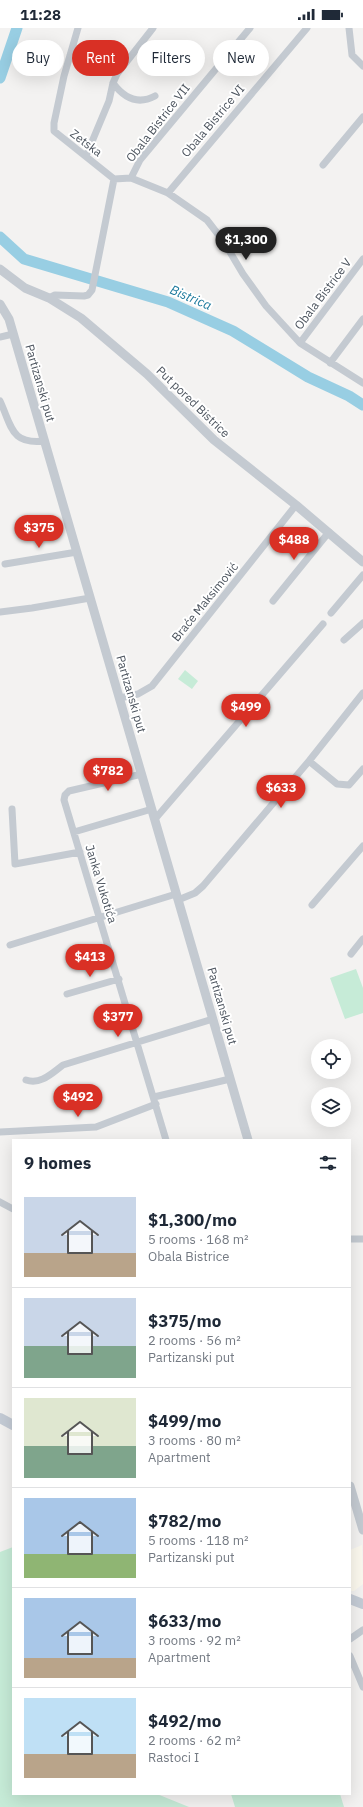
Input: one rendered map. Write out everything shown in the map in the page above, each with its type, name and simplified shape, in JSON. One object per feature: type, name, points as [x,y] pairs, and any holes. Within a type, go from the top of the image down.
[{"type":"main road","points":[[0,1418],[12,1424]]},
{"type":"main road","points":[[351,1599],[363,1604],[363,1612]]},
{"type":"street","name":"Zetska","points":[[78,28],[64,76],[53,127],[56,135],[86,156],[114,179]]},
{"type":"street","points":[[86,156],[109,101],[113,83],[117,74],[153,28]]},
{"type":"street","name":"Obala Bistrice VII","points":[[131,178],[140,160],[250,28]]},
{"type":"street","name":"Obala Bistrice VI","points":[[168,193],[307,28]]},
{"type":"street","points":[[349,28],[352,55],[363,66]]},
{"type":"street","points":[[113,83],[119,92],[138,101],[148,100],[155,96]]},
{"type":"street","points":[[323,165],[363,117]]},
{"type":"street","points":[[48,298],[54,295],[84,296],[88,295],[92,290],[97,272],[114,179],[131,178],[168,193],[206,220],[224,242],[243,274],[266,306],[300,343],[363,383]]},
{"type":"street","name":"Obala Bistrice V","points":[[300,343],[363,259]]},
{"type":"street","name":"Put pored Bistrice","points":[[0,269],[25,288],[48,298],[81,318],[147,374],[204,431],[329,532],[363,562]]},
{"type":"street","name":"Partizanski put","points":[[0,304],[9,318],[248,1139]]},
{"type":"street","points":[[330,362],[363,318]]},
{"type":"street","points":[[0,337],[13,334]]},
{"type":"street","points":[[0,401],[12,429],[18,438],[25,442],[44,441]]},
{"type":"street","name":"Braće Maksimović","points":[[120,698],[138,694],[152,686],[296,505]]},
{"type":"street","points":[[273,601],[329,532]]},
{"type":"street","points":[[4,564],[77,552]]},
{"type":"street","points":[[331,613],[363,574]]},
{"type":"street","points":[[0,612],[90,598]]},
{"type":"street","points":[[344,640],[363,623]]},
{"type":"street","points":[[155,820],[323,624]]},
{"type":"street","points":[[10,944],[100,916],[195,893],[203,886],[309,761],[363,693]]},
{"type":"street","points":[[309,761],[337,784],[343,785],[349,785],[363,769]]},
{"type":"street","name":"Janka Vukotića","points":[[142,774],[70,791],[65,795],[64,800],[138,1042],[166,1139]]},
{"type":"street","points":[[12,809],[15,864],[80,852]]},
{"type":"street","points":[[74,832],[152,809]]},
{"type":"street","points":[[312,905],[363,846]]},
{"type":"street","points":[[351,954],[363,939]]},
{"type":"street","points":[[67,994],[119,979]]},
{"type":"street","points":[[26,1080],[32,1082],[42,1079],[63,1065],[213,1019]]},
{"type":"street","points":[[0,1132],[96,1127],[155,1101],[230,1079]]},
{"type":"street","points":[[0,1202],[12,1208]]},
{"type":"street","points":[[351,1239],[363,1239]]},
{"type":"street","points":[[352,1503],[363,1530]]},
{"type":"street","points":[[351,1639],[363,1630]]},
{"type":"street","points":[[351,1658],[363,1687]]},
{"type":"shaded area","points":[[362,1545],[363,1584],[354,1591],[351,1591],[351,1550]]},
{"type":"green space","points":[[185,670],[198,681],[192,689],[178,679]]},
{"type":"green space","points":[[356,969],[363,988],[363,1013],[345,1019],[330,978]]},
{"type":"green space","points":[[12,1547],[12,1795],[159,1795],[189,1807],[0,1807],[0,1552]]},
{"type":"green space","points":[[231,1795],[340,1795],[344,1807],[235,1807]]},
{"type":"waterway","points":[[0,78],[17,28]]},
{"type":"waterway","name":"Bistrica","points":[[0,237],[24,259],[168,302],[233,331],[308,377],[349,396],[363,405]]}]
